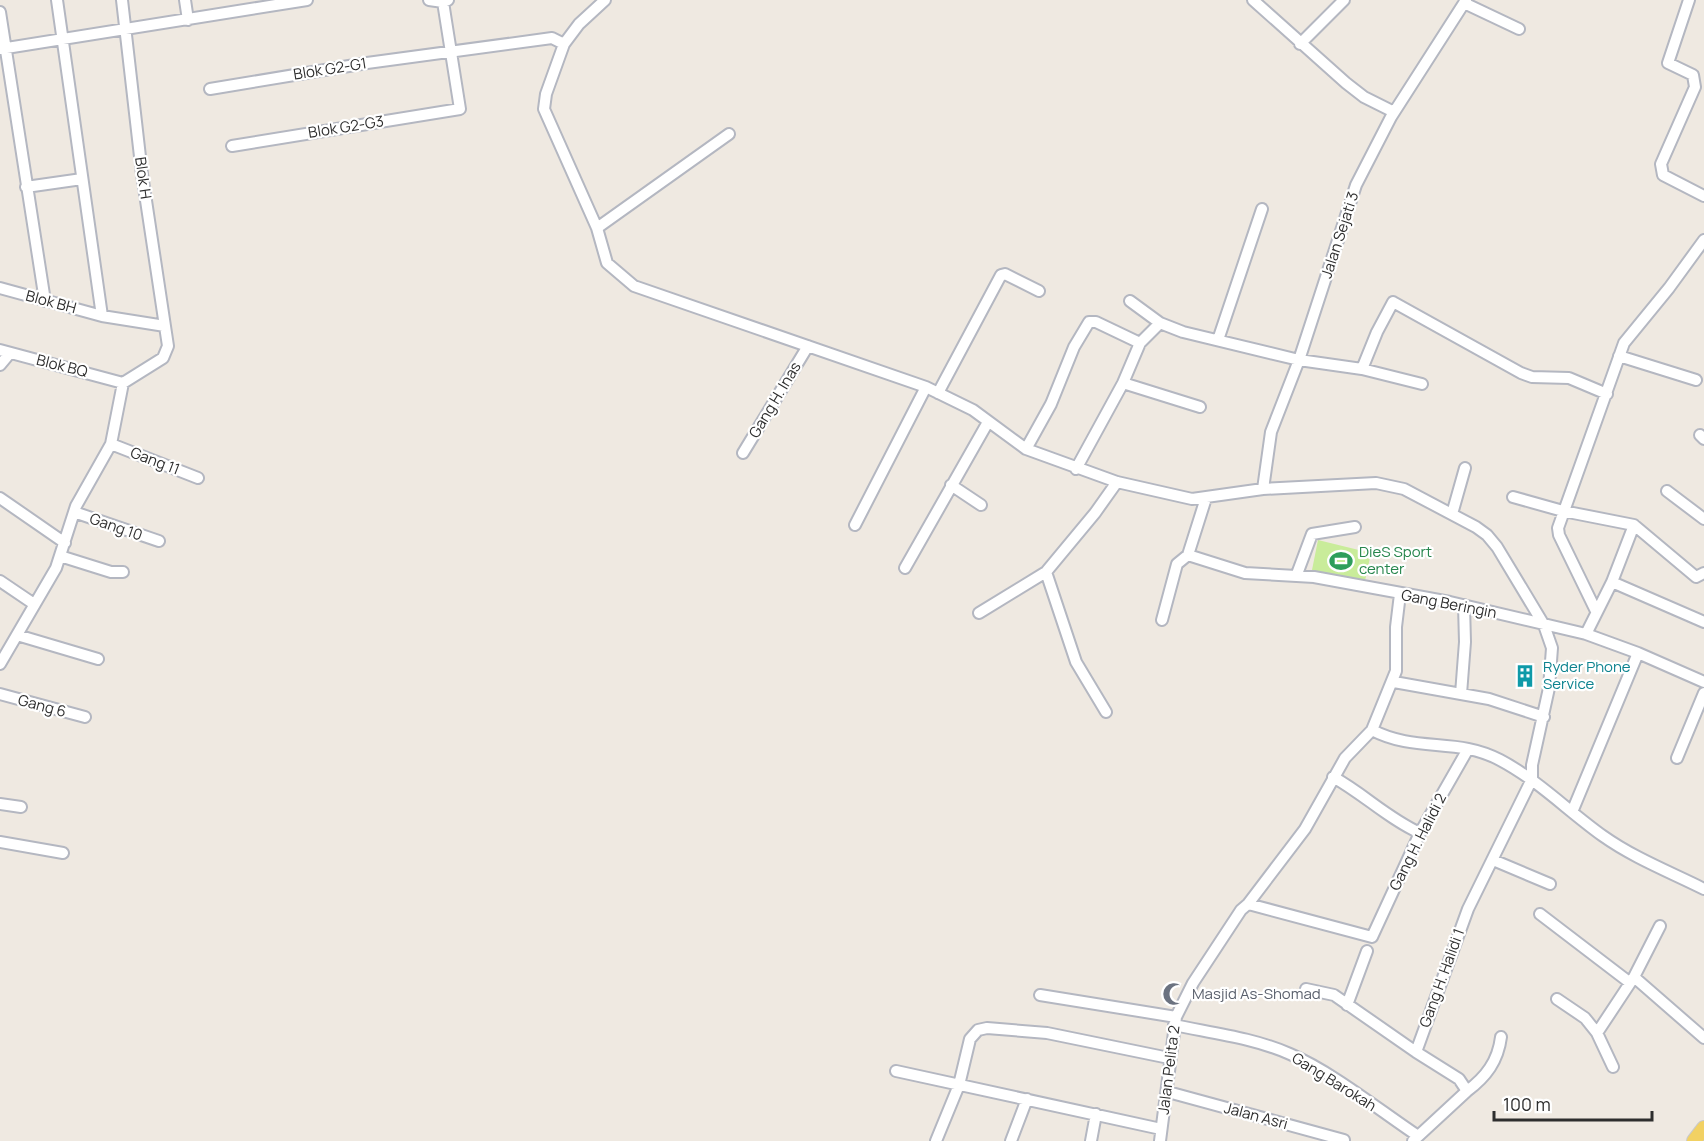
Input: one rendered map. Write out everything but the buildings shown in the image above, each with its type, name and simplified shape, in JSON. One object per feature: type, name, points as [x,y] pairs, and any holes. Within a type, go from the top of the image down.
[{"type":"main road","points":[[1694,1141],[1704,1128]]},
{"type":"street","points":[[57,0],[102,316]]},
{"type":"street","name":"Blok H","points":[[122,0],[142,174],[168,346],[165,356],[134,379],[123,383]]},
{"type":"street","points":[[184,0],[188,20]]},
{"type":"street","points":[[3,48],[188,20],[248,5],[305,0]]},
{"type":"street","points":[[429,0],[446,1],[452,51]]},
{"type":"street","name":"Gang H. Halidi 1","points":[[605,0],[579,24],[564,44],[546,94],[544,109],[597,228],[607,263],[634,286],[926,387],[973,410],[1026,449],[1117,482],[1174,497],[1206,498],[1263,489],[1376,483],[1404,489],[1487,535],[1544,625],[1549,636],[1552,660],[1544,717],[1532,765],[1532,779],[1454,942],[1416,1052]]},
{"type":"street","points":[[1253,0],[1299,44],[1364,97],[1394,112]]},
{"type":"street","points":[[1299,44],[1344,0]]},
{"type":"street","points":[[1689,0],[1668,63],[1693,75],[1695,87],[1661,164],[1663,174],[1704,196]]},
{"type":"street","points":[[1465,2],[1519,29]]},
{"type":"street","name":"Jalan Sejati 3","points":[[1263,489],[1271,432],[1299,360],[1356,185],[1394,112],[1465,2]]},
{"type":"street","points":[[0,12],[3,48],[45,301]]},
{"type":"street","name":"Blok G2-G1","points":[[210,89],[452,51],[552,38],[564,44]]},
{"type":"street","name":"Blok G2-G3","points":[[232,146],[460,109],[452,51]]},
{"type":"street","points":[[597,228],[729,134]]},
{"type":"street","points":[[26,186],[82,179]]},
{"type":"street","points":[[1218,340],[1262,209]]},
{"type":"street","points":[[1596,611],[1559,535],[1558,528],[1628,336],[1669,288],[1704,240]]},
{"type":"street","points":[[938,393],[1001,275],[1005,274],[1039,291]]},
{"type":"street","name":"Blok BH","points":[[0,288],[102,316],[165,326]]},
{"type":"street","points":[[1130,301],[1160,323],[1218,340],[1299,360],[1362,369],[1422,384]]},
{"type":"street","points":[[1362,369],[1377,332],[1393,302],[1527,375],[1569,378],[1607,394]]},
{"type":"street","points":[[1026,449],[1051,404],[1074,347],[1089,322],[1096,322],[1140,343]]},
{"type":"street","points":[[1076,469],[1123,383],[1140,343],[1160,323]]},
{"type":"street","name":"Gang H. Inas","points":[[743,453],[808,346]]},
{"type":"street","points":[[0,365],[5,351]]},
{"type":"street","name":"Blok BQ","points":[[5,351],[123,383]]},
{"type":"street","points":[[1619,356],[1696,380]]},
{"type":"street","points":[[0,664],[60,556],[74,512],[111,444],[123,383]]},
{"type":"street","points":[[1123,383],[1200,407]]},
{"type":"street","points":[[855,525],[926,387]]},
{"type":"street","points":[[905,568],[988,422]]},
{"type":"street","name":"Gang 11","points":[[111,444],[198,478]]},
{"type":"street","points":[[1452,514],[1465,468]]},
{"type":"street","points":[[979,613],[1046,572],[1095,513],[1117,482]]},
{"type":"street","points":[[951,485],[981,505]]},
{"type":"street","points":[[1667,491],[1704,519]]},
{"type":"street","points":[[1513,497],[1563,511],[1635,525],[1696,577],[1704,573]]},
{"type":"street","points":[[0,498],[65,543]]},
{"type":"street","points":[[1162,620],[1177,564],[1188,555],[1206,498]]},
{"type":"street","name":"Gang 10","points":[[74,512],[159,541]]},
{"type":"street","points":[[1586,634],[1612,582],[1635,525]]},
{"type":"street","points":[[1297,574],[1312,534],[1355,527]]},
{"type":"street","name":"Gang Beringin","points":[[1188,555],[1245,573],[1264,576],[1297,574],[1464,605],[1586,634],[1638,653],[1704,682]]},
{"type":"street","points":[[60,556],[111,572],[123,572]]},
{"type":"street","points":[[1046,572],[1076,662],[1106,712]]},
{"type":"street","points":[[0,580],[34,604]]},
{"type":"street","points":[[1612,582],[1704,622]]},
{"type":"street","points":[[1400,594],[1394,682],[1489,699],[1544,717]]},
{"type":"street","points":[[1461,694],[1465,642],[1464,605]]},
{"type":"street","points":[[17,635],[98,659]]},
{"type":"street","points":[[1572,812],[1638,653]]},
{"type":"street","name":"Jalan Pelita 2","points":[[1160,1141],[1168,1092],[1169,1058],[1175,1021],[1193,983],[1244,907],[1305,829],[1345,758],[1372,730],[1394,682]]},
{"type":"street","points":[[1677,758],[1704,693]]},
{"type":"street","name":"Gang 6","points":[[0,694],[85,717]]},
{"type":"street","points":[[1372,730],[1406,744],[1444,744],[1498,759],[1532,779],[1604,837],[1634,855],[1704,889]]},
{"type":"street","name":"Gang H. Halidi 2","points":[[1244,907],[1372,938],[1420,833],[1468,749]]},
{"type":"street","points":[[1333,777],[1351,787],[1396,822],[1420,833]]},
{"type":"street","points":[[0,804],[21,807]]},
{"type":"street","points":[[0,842],[63,853]]},
{"type":"street","points":[[1493,860],[1550,884]]},
{"type":"street","points":[[1540,914],[1631,980],[1704,1038]]},
{"type":"street","points":[[1597,1033],[1631,980],[1660,926]]},
{"type":"street","points":[[1347,1005],[1367,951]]},
{"type":"street","points":[[1306,989],[1324,991],[1347,1005],[1459,1079],[1467,1091]]},
{"type":"street","name":"Gang Barokah","points":[[1040,995],[1121,1008],[1290,1054],[1310,1064],[1416,1139]]},
{"type":"street","points":[[1557,999],[1585,1018],[1597,1033],[1613,1067]]},
{"type":"street","points":[[936,1141],[958,1085],[970,1039],[978,1030],[987,1028],[1066,1037],[1169,1058]]},
{"type":"street","points":[[1416,1139],[1485,1076],[1493,1064],[1501,1037]]},
{"type":"street","points":[[897,1071],[1161,1129]]},
{"type":"street","name":"Jalan Asri","points":[[1168,1092],[1344,1140]]},
{"type":"street","points":[[1011,1141],[1027,1099]]},
{"type":"street","points":[[1091,1141],[1096,1114]]},
{"type":"green space","name":"DieS Sport center","points":[[1318,540],[1371,553],[1365,581],[1312,570]]},
{"type":"place","name":"DieS Sport center","points":[[1341,561]]},
{"type":"place","name":"Ryder Phone Service","points":[[1525,676]]},
{"type":"place","name":"Masjid As-Shomad","points":[[1174,994]]}]
